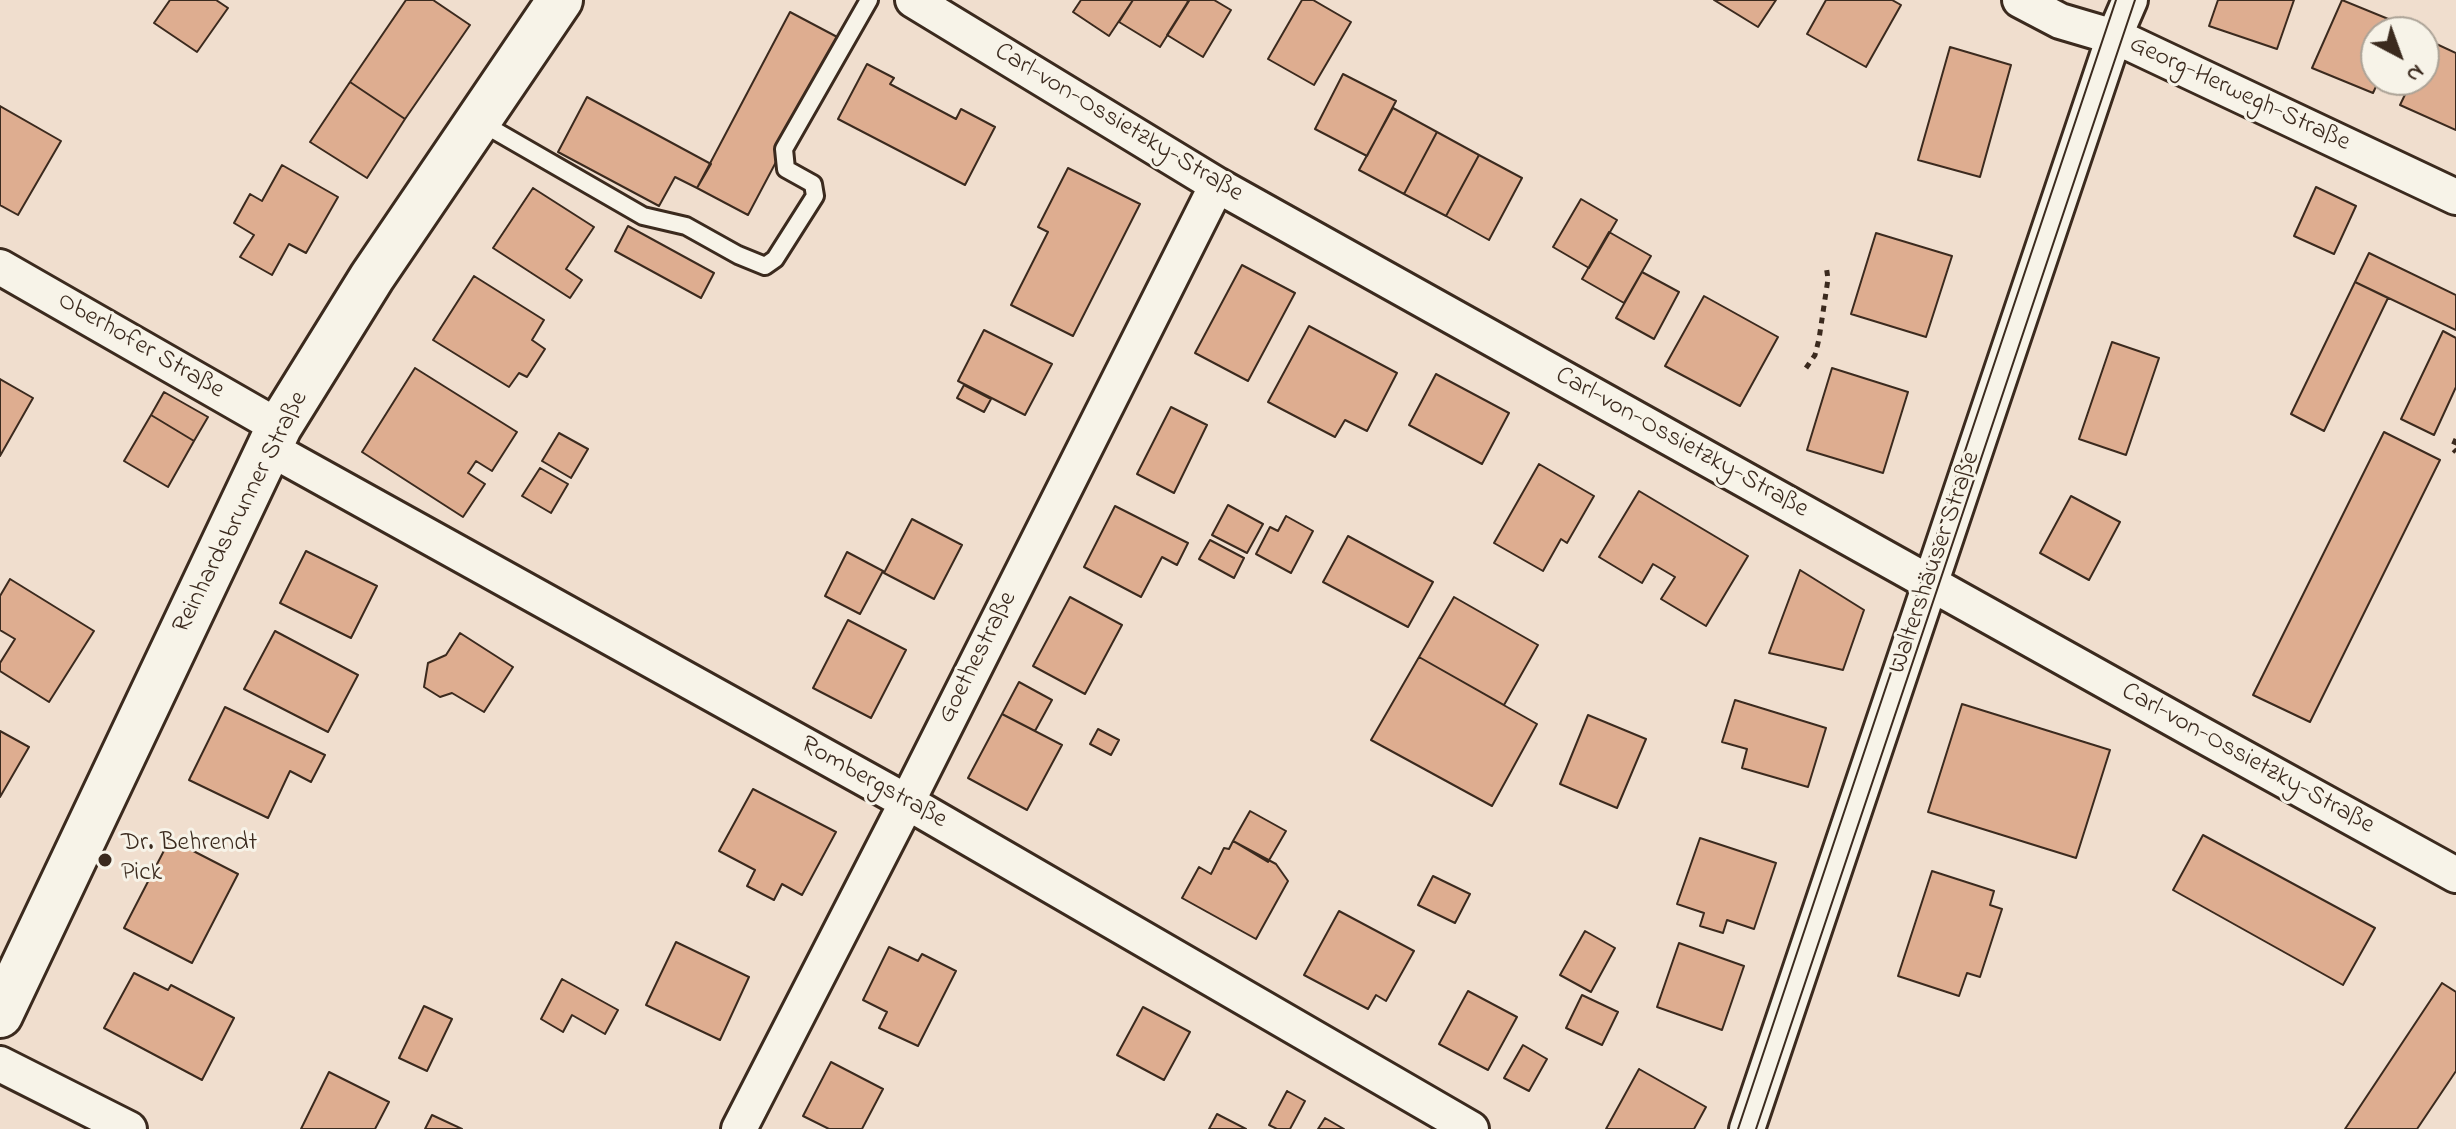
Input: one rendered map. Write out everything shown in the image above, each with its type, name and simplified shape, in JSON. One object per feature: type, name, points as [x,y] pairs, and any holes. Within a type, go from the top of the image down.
[{"type":"street","name":"Reinhardsbrunner Straße","points":[[0,1015],[274,438],[372,277],[560,0]]},
{"type":"street","name":"Carl-von-Ossietzky-Straße","points":[[913,0],[1217,185],[2456,875]]},
{"type":"street","name":"Georg-Herwegh-Straße","points":[[2020,0],[2060,21],[2114,37],[2456,197]]},
{"type":"street","name":"Waltershäuser Straße","points":[[1747,1129],[2114,37],[2130,0]]},
{"type":"street","name":"Goethestraße","points":[[739,1129],[1217,185]]},
{"type":"street","name":"Oberhofer Straße","points":[[0,267],[274,438]]},
{"type":"street","name":"Rombergstraße","points":[[274,438],[1471,1129]]},
{"type":"street","points":[[0,1064],[129,1129]]},
{"type":"lane","points":[[478,121],[643,216],[686,226],[765,266],[775,259],[815,196],[813,184],[786,169],[784,149],[869,0]]},
{"type":"path","points":[[1806,368],[1815,355],[1819,339],[1828,279],[1826,265]]},
{"type":"path","points":[[2456,439],[2452,448],[2456,452]]},
{"type":"building","points":[[170,0],[216,0],[228,8],[197,52],[154,23]]},
{"type":"building","points":[[406,0],[433,0],[470,25],[405,119],[350,82]]},
{"type":"building","points":[[1081,0],[1133,0],[1109,36],[1073,12]]},
{"type":"building","points":[[1133,0],[1189,1],[1160,47],[1119,22]]},
{"type":"building","points":[[1189,0],[1214,0],[1231,10],[1203,57],[1167,35]]},
{"type":"building","points":[[1302,0],[1313,0],[1351,22],[1314,85],[1268,59]]},
{"type":"building","points":[[1714,0],[1776,0],[1758,27]]},
{"type":"building","points":[[1826,0],[1892,0],[1901,5],[1866,67],[1807,34]]},
{"type":"building","points":[[2218,0],[2294,0],[2277,49],[2209,26]]},
{"type":"building","points":[[2342,0],[2381,16],[2360,16],[2360,88],[2312,68]]},
{"type":"building","points":[[790,12],[841,39],[748,215],[697,188]]},
{"type":"building","points":[[2440,46],[2456,53],[2456,130],[2400,105],[2404,96],[2440,96]]},
{"type":"building","points":[[1950,47],[2011,65],[1980,177],[1918,160]]},
{"type":"building","points":[[867,64],[894,78],[890,84],[956,119],[961,109],[995,127],[965,185],[838,119]]},
{"type":"building","points":[[1343,74],[1396,101],[1367,156],[1315,129]]},
{"type":"building","points":[[350,82],[405,119],[367,178],[310,142]]},
{"type":"building","points":[[587,97],[711,164],[697,188],[675,177],[659,206],[558,152]]},
{"type":"building","points":[[0,106],[61,141],[18,215],[0,205]]},
{"type":"building","points":[[1393,108],[1437,132],[1404,194],[1359,170]]},
{"type":"building","points":[[1437,132],[1479,155],[1446,216],[1404,194]]},
{"type":"building","points":[[1479,155],[1522,178],[1489,240],[1446,216]]},
{"type":"building","points":[[282,165],[338,197],[306,253],[289,244],[272,275],[240,257],[254,235],[234,223],[250,194],[262,201]]},
{"type":"building","points":[[1068,168],[1140,204],[1073,336],[1011,305],[1048,232],[1038,227]]},
{"type":"building","points":[[2316,187],[2356,206],[2334,254],[2294,236]]},
{"type":"building","points":[[533,188],[594,227],[566,269],[582,280],[570,298],[493,248]]},
{"type":"building","points":[[1581,199],[1617,220],[1589,268],[1553,247]]},
{"type":"building","points":[[628,226],[714,273],[701,298],[615,251]]},
{"type":"building","points":[[1609,232],[1651,256],[1624,303],[1582,279]]},
{"type":"building","points":[[1876,233],[1952,256],[1926,337],[1851,314]]},
{"type":"building","points":[[2369,253],[2456,295],[2456,330],[2355,282]]},
{"type":"building","points":[[1242,265],[1295,293],[1248,381],[1195,353]]},
{"type":"building","points":[[1642,272],[1679,292],[1654,339],[1616,318]]},
{"type":"building","points":[[474,276],[544,320],[532,340],[545,349],[527,377],[519,373],[509,387],[433,340]]},
{"type":"building","points":[[2355,282],[2388,298],[2324,431],[2291,414]]},
{"type":"building","points":[[1704,296],[1778,337],[1740,406],[1665,366]]},
{"type":"building","points":[[1309,326],[1397,373],[1367,431],[1345,420],[1335,437],[1268,402]]},
{"type":"building","points":[[984,330],[1052,364],[1025,415],[958,381]]},
{"type":"building","points":[[2443,331],[2456,338],[2456,387],[2434,435],[2401,419]]},
{"type":"building","points":[[2112,342],[2159,358],[2126,455],[2079,439]]},
{"type":"building","points":[[415,368],[517,432],[492,471],[476,461],[468,473],[485,484],[463,517],[362,452]]},
{"type":"building","points":[[1832,368],[1908,392],[1883,473],[1807,450]]},
{"type":"building","points":[[1436,374],[1509,413],[1482,464],[1409,425]]},
{"type":"building","points":[[0,379],[33,398],[0,456]]},
{"type":"building","points":[[964,385],[991,399],[984,412],[957,398]]},
{"type":"building","points":[[164,392],[208,417],[194,441],[151,415]]},
{"type":"building","points":[[1171,407],[1207,425],[1174,493],[1137,474]]},
{"type":"building","points":[[151,415],[194,441],[168,487],[124,461]]},
{"type":"building","points":[[2384,432],[2440,460],[2310,722],[2253,695]]},
{"type":"building","points":[[559,433],[588,449],[571,478],[542,461]]},
{"type":"building","points":[[1539,464],[1594,496],[1567,543],[1561,539],[1543,571],[1494,543]]},
{"type":"building","points":[[540,468],[568,484],[551,513],[522,496]]},
{"type":"building","points":[[1639,491],[1748,556],[1706,626],[1661,599],[1675,577],[1653,564],[1642,583],[1599,557]]},
{"type":"building","points":[[2071,496],[2120,522],[2089,580],[2040,553]]},
{"type":"building","points":[[1228,505],[1263,524],[1247,553],[1212,535]]},
{"type":"building","points":[[1115,506],[1188,543],[1177,565],[1162,557],[1141,597],[1084,567]]},
{"type":"building","points":[[1286,516],[1313,531],[1291,573],[1256,554],[1270,527],[1278,531]]},
{"type":"building","points":[[912,519],[962,545],[934,599],[884,573]]},
{"type":"building","points":[[1348,536],[1433,582],[1408,627],[1323,582]]},
{"type":"building","points":[[1210,540],[1244,558],[1234,578],[1199,559]]},
{"type":"building","points":[[306,551],[377,586],[351,638],[280,603]]},
{"type":"building","points":[[847,552],[883,571],[860,614],[825,596]]},
{"type":"building","points":[[1800,570],[1864,610],[1843,670],[1769,653]]},
{"type":"building","points":[[10,579],[94,631],[49,702],[0,671],[0,663],[15,639],[0,630],[0,596]]},
{"type":"building","points":[[1070,597],[1122,625],[1085,694],[1033,666]]},
{"type":"building","points":[[1454,597],[1538,645],[1504,705],[1419,657]]},
{"type":"building","points":[[848,620],[906,650],[871,718],[813,688]]},
{"type":"building","points":[[275,631],[358,675],[328,732],[244,689]]},
{"type":"building","points":[[460,633],[513,667],[484,712],[452,693],[440,697],[424,687],[428,663],[446,655]]},
{"type":"building","points":[[1419,657],[1537,724],[1492,806],[1371,740]]},
{"type":"building","points":[[1019,682],[1052,700],[1035,731],[1002,714]]},
{"type":"building","points":[[1735,700],[1826,728],[1808,787],[1742,768],[1747,749],[1722,742]]},
{"type":"building","points":[[1962,704],[2110,750],[2076,858],[1928,812]]},
{"type":"building","points":[[225,707],[325,755],[311,782],[290,771],[268,818],[189,780]]},
{"type":"building","points":[[1002,714],[1062,745],[1027,810],[968,778]]},
{"type":"building","points":[[1588,715],[1646,739],[1617,808],[1560,784]]},
{"type":"building","points":[[1098,729],[1119,740],[1111,755],[1090,744]]},
{"type":"building","points":[[0,731],[29,747],[0,797]]},
{"type":"building","points":[[753,789],[836,832],[802,895],[782,884],[774,900],[747,886],[755,870],[719,851]]},
{"type":"building","points":[[1250,811],[1286,831],[1268,862],[1233,841]]},
{"type":"building","points":[[2203,835],[2375,928],[2343,985],[2173,890]]},
{"type":"building","points":[[1700,838],[1776,863],[1754,929],[1727,920],[1723,933],[1700,926],[1704,913],[1677,904]]},
{"type":"building","points":[[170,839],[238,874],[192,963],[124,928]]},
{"type":"building","points":[[1233,841],[1276,864],[1288,881],[1256,939],[1182,898],[1199,867],[1211,874],[1224,848],[1229,849]]},
{"type":"building","points":[[1932,871],[1994,891],[1990,905],[2002,909],[1980,977],[1967,973],[1959,996],[1898,976]]},
{"type":"building","points":[[1433,876],[1470,894],[1455,923],[1418,905]]},
{"type":"building","points":[[1339,911],[1414,951],[1386,1001],[1376,995],[1368,1009],[1304,975]]},
{"type":"building","points":[[1585,931],[1615,948],[1591,992],[1560,975]]},
{"type":"building","points":[[676,942],[749,977],[720,1040],[646,1005]]},
{"type":"building","points":[[1679,943],[1744,966],[1722,1030],[1657,1007]]},
{"type":"building","points":[[889,947],[918,961],[922,954],[956,971],[918,1046],[879,1028],[887,1012],[863,1000]]},
{"type":"building","points":[[134,973],[168,990],[171,985],[234,1018],[202,1080],[104,1028]]},
{"type":"building","points":[[562,979],[618,1010],[605,1034],[572,1015],[563,1032],[541,1019]]},
{"type":"building","points":[[2442,983],[2456,992],[2456,1071],[2417,1129],[2345,1129]]},
{"type":"building","points":[[1468,991],[1517,1017],[1488,1070],[1439,1044]]},
{"type":"building","points":[[1582,995],[1618,1012],[1602,1045],[1566,1028]]},
{"type":"building","points":[[424,1006],[452,1019],[427,1071],[399,1058]]},
{"type":"building","points":[[1143,1007],[1190,1032],[1164,1080],[1117,1055]]},
{"type":"building","points":[[1523,1045],[1547,1059],[1529,1091],[1504,1078]]},
{"type":"building","points":[[831,1062],[883,1089],[862,1129],[829,1129],[803,1116]]},
{"type":"building","points":[[1639,1069],[1706,1107],[1694,1129],[1606,1129]]},
{"type":"building","points":[[329,1072],[389,1102],[375,1129],[301,1129]]},
{"type":"building","points":[[1287,1091],[1305,1101],[1290,1129],[1277,1129],[1269,1125]]},
{"type":"building","points":[[1217,1114],[1246,1129],[1209,1129]]},
{"type":"building","points":[[432,1115],[462,1129],[425,1129]]},
{"type":"building","points":[[1325,1118],[1344,1129],[1318,1129]]},
{"type":"tram line","points":[[1738,1129],[2116,0]]},
{"type":"tram line","points":[[1756,1129],[2135,0]]},
{"type":"place","name":"Dr. Behrendt Pick","points":[[105,860]]}]
